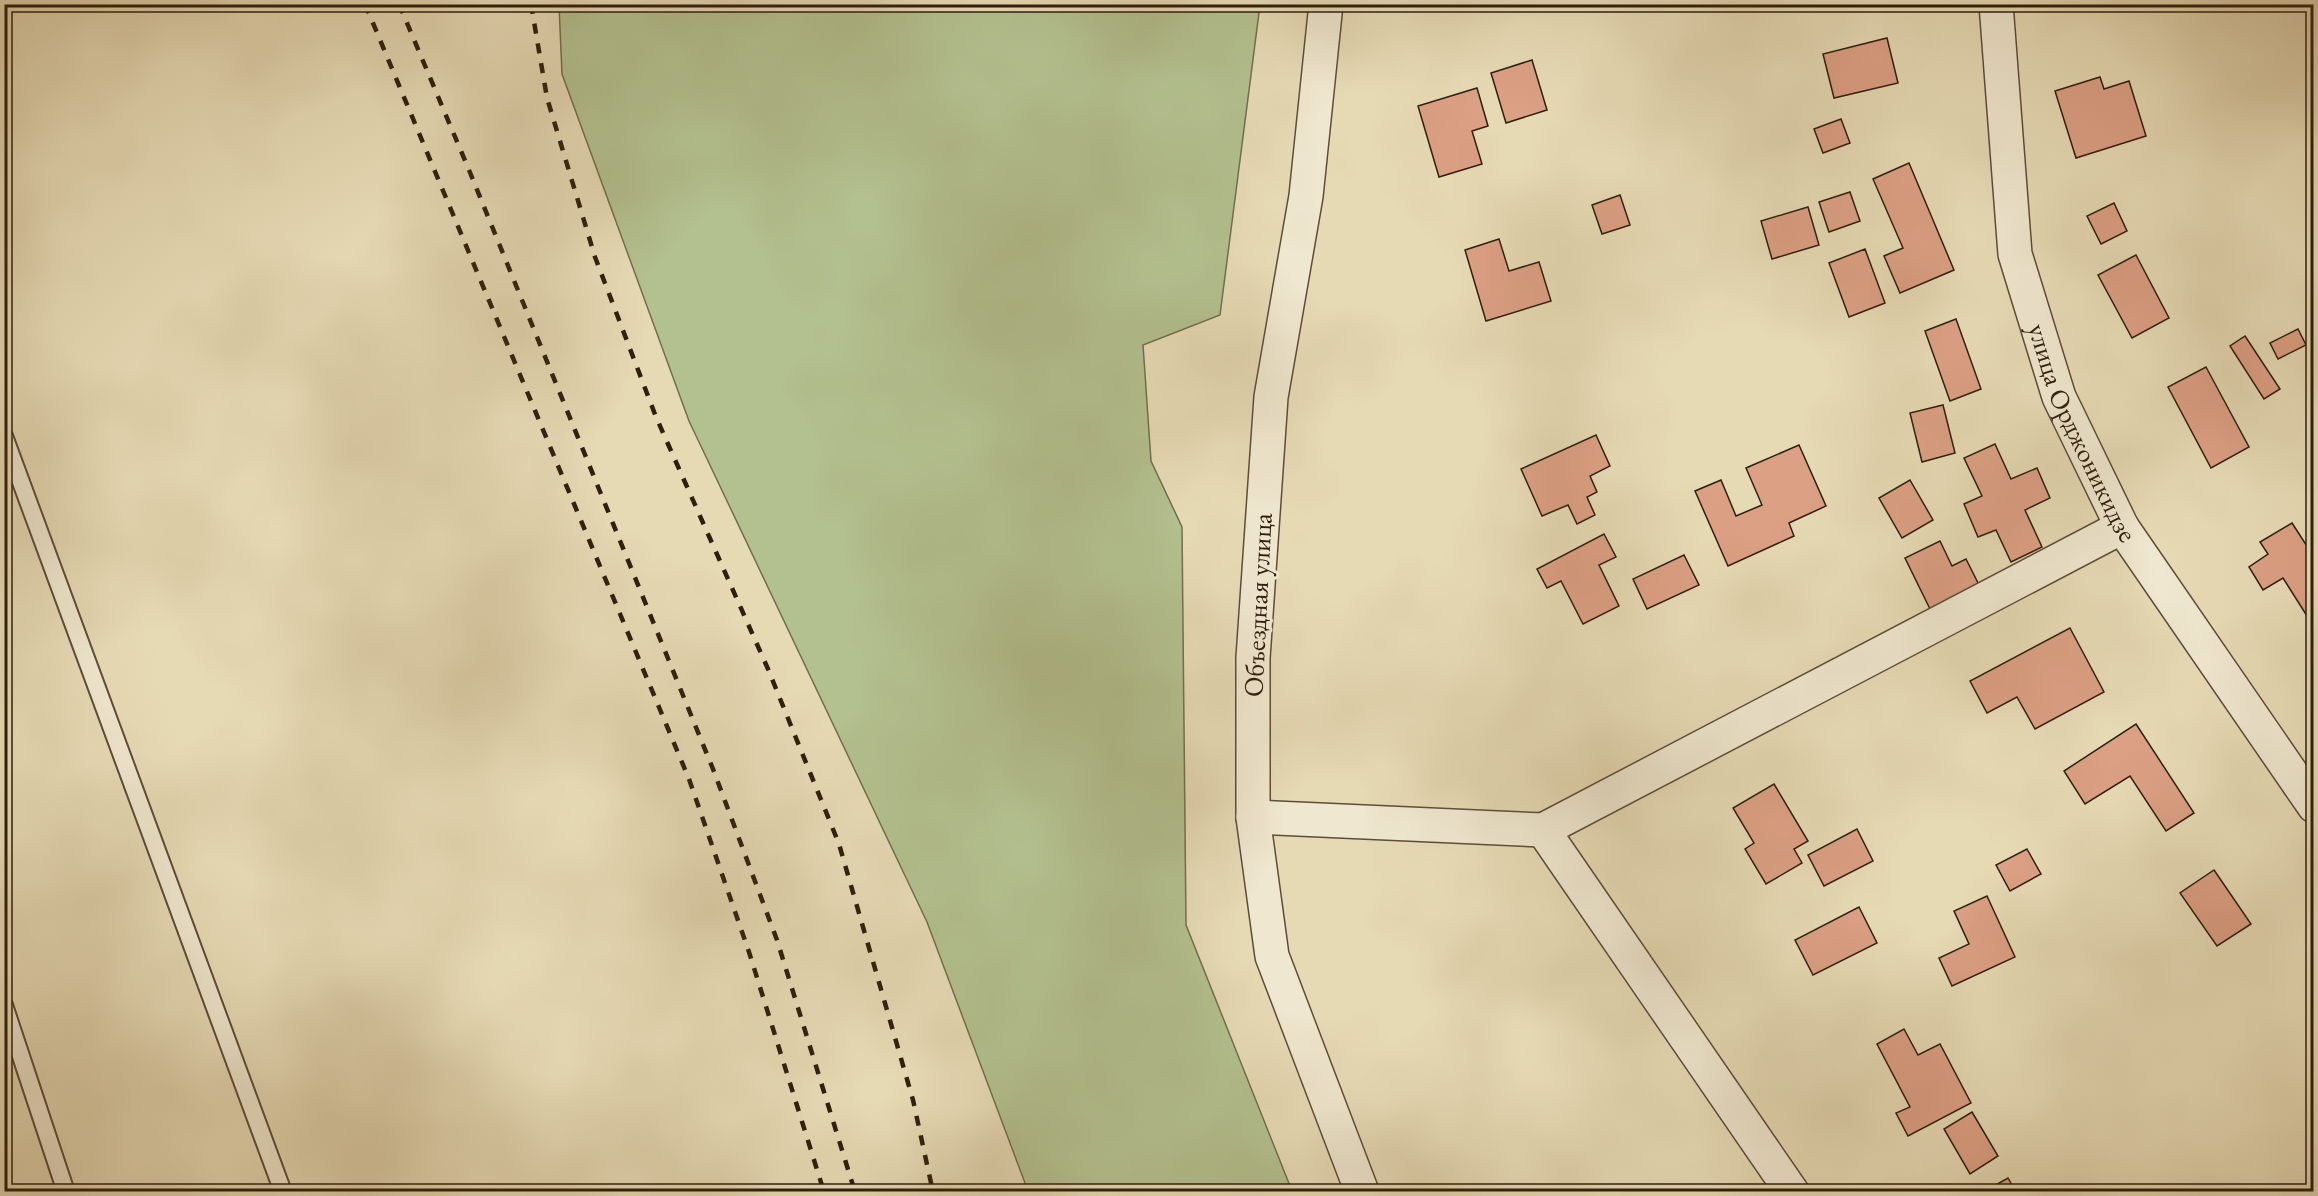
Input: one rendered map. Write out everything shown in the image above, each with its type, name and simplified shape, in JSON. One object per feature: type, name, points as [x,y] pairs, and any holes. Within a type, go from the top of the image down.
[{"type":"street","name":"Объездная улица","points":[[1326,4],[1306,196],[1271,397],[1253,658],[1253,817],[1272,956],[1362,1191]]},
{"type":"street","name":"улица Орджоникидзе","points":[[1996,4],[2015,254],[2059,397],[2122,527],[2313,806]]},
{"type":"street","points":[[1253,817],[1544,830],[2122,527]]},
{"type":"street","points":[[1544,830],[1792,1191]]},
{"type":"lane","points":[[4,436],[283,1191]]},
{"type":"lane","points":[[4,1005],[66,1191]]},
{"type":"green space","points":[[559,5],[1260,5],[1220,315],[1143,345],[1151,461],[1182,527],[1186,925],[1292,1191],[1028,1191],[927,922],[689,421],[562,74]]},
{"type":"building","points":[[1887,38],[1898,83],[1834,98],[1823,54]]},
{"type":"building","points":[[1532,60],[1547,110],[1506,123],[1491,73]]},
{"type":"building","points":[[2100,77],[2104,89],[2129,81],[2146,136],[2076,158],[2055,91]]},
{"type":"building","points":[[1477,88],[1488,126],[1472,131],[1482,164],[1439,177],[1418,106]]},
{"type":"building","points":[[1841,119],[1850,143],[1823,153],[1814,129]]},
{"type":"building","points":[[1909,163],[1954,270],[1900,293],[1884,256],[1903,248],[1873,179]]},
{"type":"building","points":[[1850,192],[1860,221],[1829,232],[1819,202]]},
{"type":"building","points":[[1620,195],[1630,225],[1602,234],[1592,205]]},
{"type":"building","points":[[2114,203],[2127,231],[2101,244],[2087,216]]},
{"type":"building","points":[[1808,207],[1819,245],[1772,259],[1761,221]]},
{"type":"building","points":[[1499,239],[1509,271],[1539,262],[1551,301],[1486,321],[1465,250]]},
{"type":"building","points":[[1865,249],[1885,303],[1849,317],[1829,263]]},
{"type":"building","points":[[2136,255],[2169,318],[2132,338],[2098,275]]},
{"type":"building","points":[[1956,319],[1981,389],[1950,401],[1925,331]]},
{"type":"building","points":[[2298,329],[2306,345],[2278,359],[2270,343]]},
{"type":"building","points":[[2245,336],[2280,389],[2264,399],[2230,346]]},
{"type":"building","points":[[2206,367],[2249,447],[2211,468],[2168,387]]},
{"type":"building","points":[[1943,405],[1955,453],[1922,462],[1910,413]]},
{"type":"building","points":[[1596,435],[1610,466],[1590,476],[1597,492],[1587,497],[1595,515],[1577,524],[1568,505],[1542,516],[1521,469]]},
{"type":"building","points":[[1995,444],[2011,479],[2037,468],[2050,498],[2025,510],[2042,547],[2011,562],[1996,530],[1978,537],[1964,504],[1982,496],[1964,458]]},
{"type":"building","points":[[1799,445],[1826,506],[1789,523],[1794,536],[1728,566],[1695,491],[1721,480],[1736,516],[1762,505],[1746,468]]},
{"type":"building","points":[[1910,480],[1933,520],[1902,538],[1879,498]]},
{"type":"building","points":[[2292,523],[2314,557],[2314,612],[2307,616],[2283,578],[2263,590],[2249,567],[2268,554],[2260,542]]},
{"type":"building","points":[[1604,534],[1616,557],[1599,565],[1619,606],[1583,624],[1561,581],[1547,588],[1537,569]]},
{"type":"building","points":[[1940,541],[1952,566],[1966,559],[1981,589],[1932,613],[1905,558]]},
{"type":"building","points":[[1684,555],[1699,585],[1647,609],[1633,579]]},
{"type":"building","points":[[2070,628],[2104,692],[2035,729],[2017,697],[1987,713],[1970,681]]},
{"type":"building","points":[[2136,724],[2194,813],[2166,831],[2130,776],[2085,804],[2064,771]]},
{"type":"building","points":[[1774,784],[1808,841],[1794,849],[1802,863],[1766,884],[1745,849],[1754,843],[1733,808]]},
{"type":"building","points":[[1857,829],[1873,861],[1824,886],[1808,855]]},
{"type":"building","points":[[2027,849],[2041,874],[2010,891],[1996,865]]},
{"type":"building","points":[[2214,870],[2251,924],[2217,946],[2180,893]]},
{"type":"building","points":[[1987,896],[2015,957],[1952,986],[1939,958],[1969,944],[1954,911]]},
{"type":"building","points":[[1859,907],[1877,943],[1813,975],[1795,940]]},
{"type":"building","points":[[1904,1029],[1918,1055],[1940,1044],[1971,1103],[1908,1136],[1896,1113],[1910,1107],[1877,1044]]},
{"type":"building","points":[[1972,1112],[1998,1156],[1970,1174],[1944,1129]]},
{"type":"building","points":[[2008,1178],[2016,1192],[1983,1192]]},
{"type":"railway","points":[[365,4],[689,779],[749,952],[824,1192]]},
{"type":"railway","points":[[399,4],[713,769],[777,940],[855,1192]]},
{"type":"railway","points":[[531,4],[547,98],[595,257],[656,417],[768,669],[839,844],[913,1100],[933,1192]]}]
